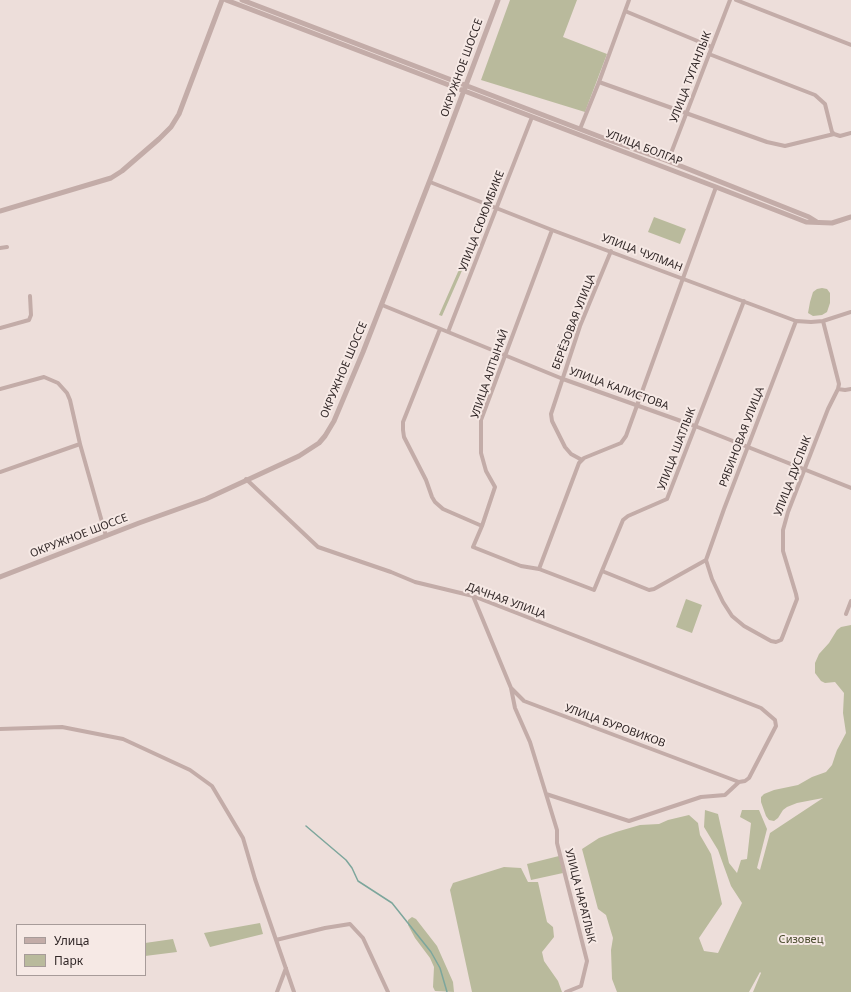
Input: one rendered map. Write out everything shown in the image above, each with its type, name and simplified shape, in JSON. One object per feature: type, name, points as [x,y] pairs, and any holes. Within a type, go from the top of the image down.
[{"type":"street","points":[[0,211],[111,178],[122,171],[163,136],[179,114],[222,0]]},
{"type":"street","name":"УЛИЦА БОЛГАР","points":[[226,0],[806,222],[832,223],[851,217]]},
{"type":"street","name":"УЛИЦА БОЛГАР","points":[[242,0],[668,161],[809,217],[817,222]]},
{"type":"street","name":"ОКРУЖНОЕ ШОССЕ","points":[[0,577],[139,523],[206,499],[299,456],[319,443],[332,426],[341,407],[430,182],[498,0]]},
{"type":"street","points":[[580,129],[629,0]]},
{"type":"street","name":"УЛИЦА ТУГАНЛЫК","points":[[668,161],[730,0]]},
{"type":"street","points":[[736,0],[851,45]]},
{"type":"street","points":[[624,11],[712,47]]},
{"type":"street","points":[[709,54],[818,97],[827,108],[832,132],[834,134]]},
{"type":"street","points":[[599,82],[687,112],[767,142],[785,146],[834,134],[840,136],[851,133]]},
{"type":"street","name":"УЛИЦА СЮЮМБИКЕ","points":[[448,332],[532,117]]},
{"type":"street","name":"УЛИЦА ЧУЛМАН","points":[[430,182],[552,230],[796,321],[823,321],[851,312]]},
{"type":"street","points":[[539,569],[582,460],[621,443],[626,436],[716,187]]},
{"type":"street","name":"УЛИЦА АЛТЫНАЙ","points":[[539,569],[521,566],[473,547],[482,526],[495,487],[486,471],[481,453],[481,420],[552,230]]},
{"type":"street","points":[[0,248],[7,247]]},
{"type":"street","name":"БЕРЁЗОВАЯ УЛИЦА","points":[[582,460],[571,454],[565,447],[552,418],[552,412],[580,326],[611,251]]},
{"type":"street","points":[[0,328],[28,320],[31,315],[30,296]]},
{"type":"street","name":"УЛИЦА ШАТЛЫК","points":[[539,569],[594,590],[620,526],[625,518],[667,499],[744,301]]},
{"type":"street","name":"УЛИЦА КАЛИСТОВА","points":[[382,305],[563,379],[695,426],[851,489]]},
{"type":"street","name":"РЯБИНОВАЯ УЛИЦА","points":[[706,560],[796,321]]},
{"type":"street","points":[[823,321],[839,381],[838,389],[851,389]]},
{"type":"street","points":[[440,329],[403,422],[403,430],[435,502],[443,509],[482,526]]},
{"type":"street","points":[[0,389],[44,377],[58,383],[67,393],[106,536]]},
{"type":"street","name":"УЛИЦА ДУСЛЫК","points":[[706,560],[722,602],[732,616],[744,626],[771,641],[776,642],[781,640],[796,599],[796,594],[783,551],[783,530],[804,469],[828,409],[838,389]]},
{"type":"street","points":[[0,472],[80,444]]},
{"type":"street","name":"ДАЧНАЯ УЛИЦА","points":[[246,480],[318,546],[415,582],[473,596],[762,708],[775,720],[775,730],[749,778],[745,781],[739,782]]},
{"type":"street","points":[[602,571],[649,590],[654,589],[706,560]]},
{"type":"street","name":"УЛИЦА БУРОВИКОВ","points":[[473,596],[511,688],[520,698],[528,703],[739,782]]},
{"type":"street","points":[[846,614],[851,601]]},
{"type":"street","name":"УЛИЦА НАРАТЛЫК","points":[[511,688],[515,708],[530,742],[557,830],[557,843],[587,961],[581,986],[566,992]]},
{"type":"street","points":[[0,729],[62,727],[122,739],[190,770],[212,786],[244,838],[255,879],[294,992]]},
{"type":"street","points":[[546,794],[629,821],[701,797],[724,795],[739,782]]},
{"type":"street","points":[[276,940],[325,928],[350,924],[363,938],[388,992]]},
{"type":"street","points":[[277,992],[286,968]]},
{"type":"green space","points":[[510,0],[577,0],[563,37],[607,54],[585,112],[481,80]]},
{"type":"green space","points":[[654,217],[686,229],[680,244],[648,232]]},
{"type":"green space","points":[[461,265],[464,266],[442,316],[439,315]]},
{"type":"green space","points":[[822,288],[827,289],[830,293],[830,303],[827,312],[822,315],[813,316],[808,313],[813,292]]},
{"type":"green space","points":[[686,599],[702,605],[692,633],[676,627]]},
{"type":"green space","name":"Сизовец","points":[[851,625],[851,992],[753,992],[761,973],[760,972],[749,992],[617,992],[612,979],[611,950],[613,938],[606,915],[598,909],[582,849],[599,838],[616,832],[640,825],[659,824],[668,820],[689,815],[698,823],[700,835],[711,854],[722,904],[699,938],[704,951],[718,953],[742,903],[731,886],[718,850],[704,827],[705,810],[718,814],[729,863],[737,873],[741,860],[747,859],[751,823],[740,817],[742,810],[759,810],[767,829],[757,868],[760,870],[770,833],[823,798],[797,803],[787,807],[774,821],[769,820],[766,816],[761,802],[761,797],[764,794],[774,790],[798,785],[812,777],[826,772],[832,765],[837,750],[846,733],[843,713],[844,693],[835,682],[825,683],[821,681],[815,673],[815,663],[819,654],[829,643],[837,630],[841,627]]},
{"type":"green space","points":[[559,856],[563,873],[531,880],[527,864]]},
{"type":"green space","points":[[504,867],[521,868],[528,882],[538,882],[547,922],[553,927],[554,937],[542,952],[544,961],[558,981],[562,992],[472,992],[450,890],[453,883]]},
{"type":"green space","points":[[412,917],[416,919],[437,946],[453,982],[454,992],[435,991],[433,987],[434,967],[430,958],[415,938],[408,925],[408,920]]},
{"type":"green space","points":[[260,923],[263,934],[210,947],[204,933]]},
{"type":"green space","points":[[173,939],[177,952],[146,956],[146,943]]},
{"type":"waterway","points":[[306,826],[346,860],[352,868],[358,881],[392,903],[431,952],[440,968],[447,992]]}]
